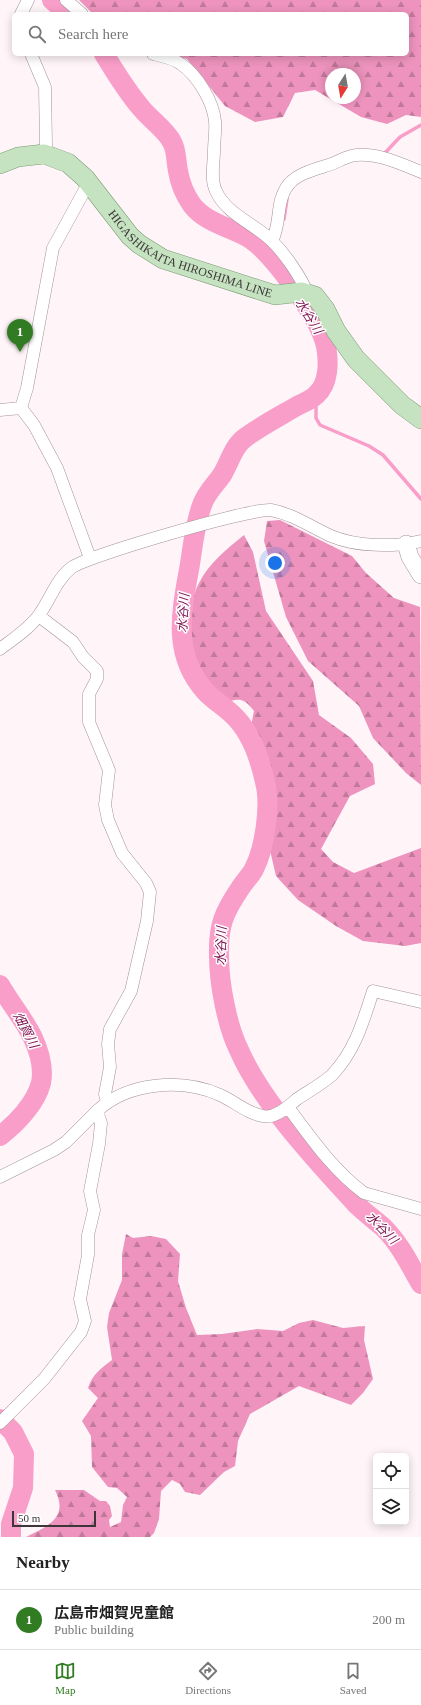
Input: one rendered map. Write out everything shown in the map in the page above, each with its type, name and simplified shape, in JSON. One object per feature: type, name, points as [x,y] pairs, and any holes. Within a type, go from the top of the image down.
[{"type":"main road","name":"HIGASHIKAITA HIROSHIMA LINE","points":[[0,164],[18,157],[44,154],[68,163],[88,184],[130,236],[150,252],[178,264],[259,291],[275,295],[298,294]]},
{"type":"main road","points":[[298,294],[315,296],[320,302],[336,331],[356,359],[402,405],[421,419]]},
{"type":"street","points":[[22,12],[28,0]]},
{"type":"street","points":[[66,0],[80,12]]},
{"type":"street","points":[[32,56],[45,88],[46,145],[44,154]]},
{"type":"street","points":[[160,56],[173,59],[190,72],[209,101],[215,119],[213,176],[215,190],[222,201],[272,241],[298,275],[298,294]]},
{"type":"street","points":[[272,241],[277,230],[282,195],[290,183],[305,173],[349,157],[366,155],[376,156],[421,172]]},
{"type":"street","points":[[21,408],[27,388],[53,248],[88,184]]},
{"type":"street","points":[[0,410],[21,408]]},
{"type":"street","points":[[21,408],[34,426],[57,468],[90,558]]},
{"type":"street","points":[[0,649],[15,638],[39,616],[63,575],[72,567],[90,558],[196,527],[269,510],[298,519],[333,537],[347,541],[413,542],[410,557],[421,575]]},
{"type":"street","points":[[39,616],[73,642],[83,656],[97,671],[97,679],[89,694],[90,722],[109,770],[105,805],[108,820],[122,853],[146,882],[150,892],[147,921],[131,991],[110,1029],[108,1044],[110,1067],[105,1094],[107,1102]]},
{"type":"street","points":[[0,1177],[54,1150],[66,1142],[107,1102],[148,1086],[170,1086],[204,1090],[220,1095],[254,1114],[265,1117],[274,1115],[288,1107],[331,1075],[348,1055],[356,1040],[373,992],[421,1002]]},
{"type":"street","points":[[288,1107],[332,1165],[364,1193],[421,1209]]},
{"type":"street","points":[[0,1423],[49,1373],[81,1332],[85,1321],[80,1300],[87,1261],[88,1235],[94,1210],[90,1191],[99,1144],[101,1123],[97,1111]]},
{"type":"green space","points":[[79,0],[421,0],[421,117],[406,115],[387,124],[361,117],[339,104],[361,104],[361,68],[325,68],[325,96],[315,90],[295,93],[283,117],[255,122],[225,106],[187,59],[178,56],[409,56],[409,12],[91,12]]},
{"type":"green space","points":[[280,520],[352,556],[366,573],[394,598],[420,607],[421,785],[406,773],[373,738],[359,706],[308,661],[286,617],[264,541],[267,521]]},
{"type":"green space","points":[[244,535],[253,552],[266,611],[313,681],[319,715],[351,738],[373,764],[375,784],[350,796],[321,849],[333,862],[354,873],[421,848],[421,943],[405,946],[363,941],[336,926],[298,900],[276,876],[269,846],[271,817],[261,794],[262,763],[249,736],[254,711],[249,705],[241,700],[217,702],[205,688],[197,673],[191,647],[191,606],[199,583],[213,563]]},
{"type":"green space","points":[[126,1234],[133,1238],[151,1236],[166,1239],[180,1254],[178,1281],[186,1308],[197,1335],[222,1334],[257,1329],[283,1331],[299,1323],[313,1320],[343,1328],[365,1326],[364,1340],[373,1379],[363,1393],[351,1405],[299,1386],[250,1414],[238,1441],[235,1466],[224,1472],[200,1495],[185,1492],[180,1484],[172,1480],[161,1491],[159,1519],[154,1533],[150,1537],[26,1537],[49,1525],[58,1514],[59,1500],[55,1490],[84,1490],[100,1501],[106,1501],[110,1506],[112,1516],[109,1520],[110,1527],[121,1522],[123,1505],[127,1497],[117,1488],[108,1487],[92,1467],[91,1436],[82,1421],[98,1398],[88,1388],[90,1383],[97,1372],[112,1360],[107,1327],[109,1313],[122,1280],[122,1254]]},
{"type":"waterway","name":"水谷川","points":[[52,0],[66,12]]},
{"type":"waterway","name":"水谷川","points":[[105,56],[131,96],[166,133],[174,145],[180,180],[192,205],[204,216],[249,238],[270,257],[305,304],[315,320],[326,346],[328,366],[326,379],[320,390],[312,398],[264,425],[242,441],[235,450],[222,475],[208,493],[204,501],[196,527],[184,597],[182,614],[183,646],[187,661],[194,676],[205,691],[230,712],[249,737],[254,746],[267,791],[266,826],[258,860],[253,871],[230,904],[221,927],[219,967],[227,1017],[235,1040],[249,1070],[276,1111],[356,1204],[390,1234],[421,1284]]},
{"type":"waterway","points":[[383,155],[400,137],[421,125]]},
{"type":"waterway","points":[[284,219],[287,199]]},
{"type":"waterway","points":[[273,260],[276,248]]},
{"type":"waterway","points":[[316,396],[316,418],[320,425],[369,446],[383,455],[421,499]]},
{"type":"waterway","name":"畑賀川","points":[[0,985],[33,1038],[39,1054],[42,1071],[41,1083],[35,1098],[19,1119],[0,1136]]},
{"type":"waterway","points":[[0,1419],[13,1432],[24,1454],[23,1488],[11,1524],[11,1537]]},
{"type":"place","name":"広島市畑賀児童館","points":[[20,352]]}]
